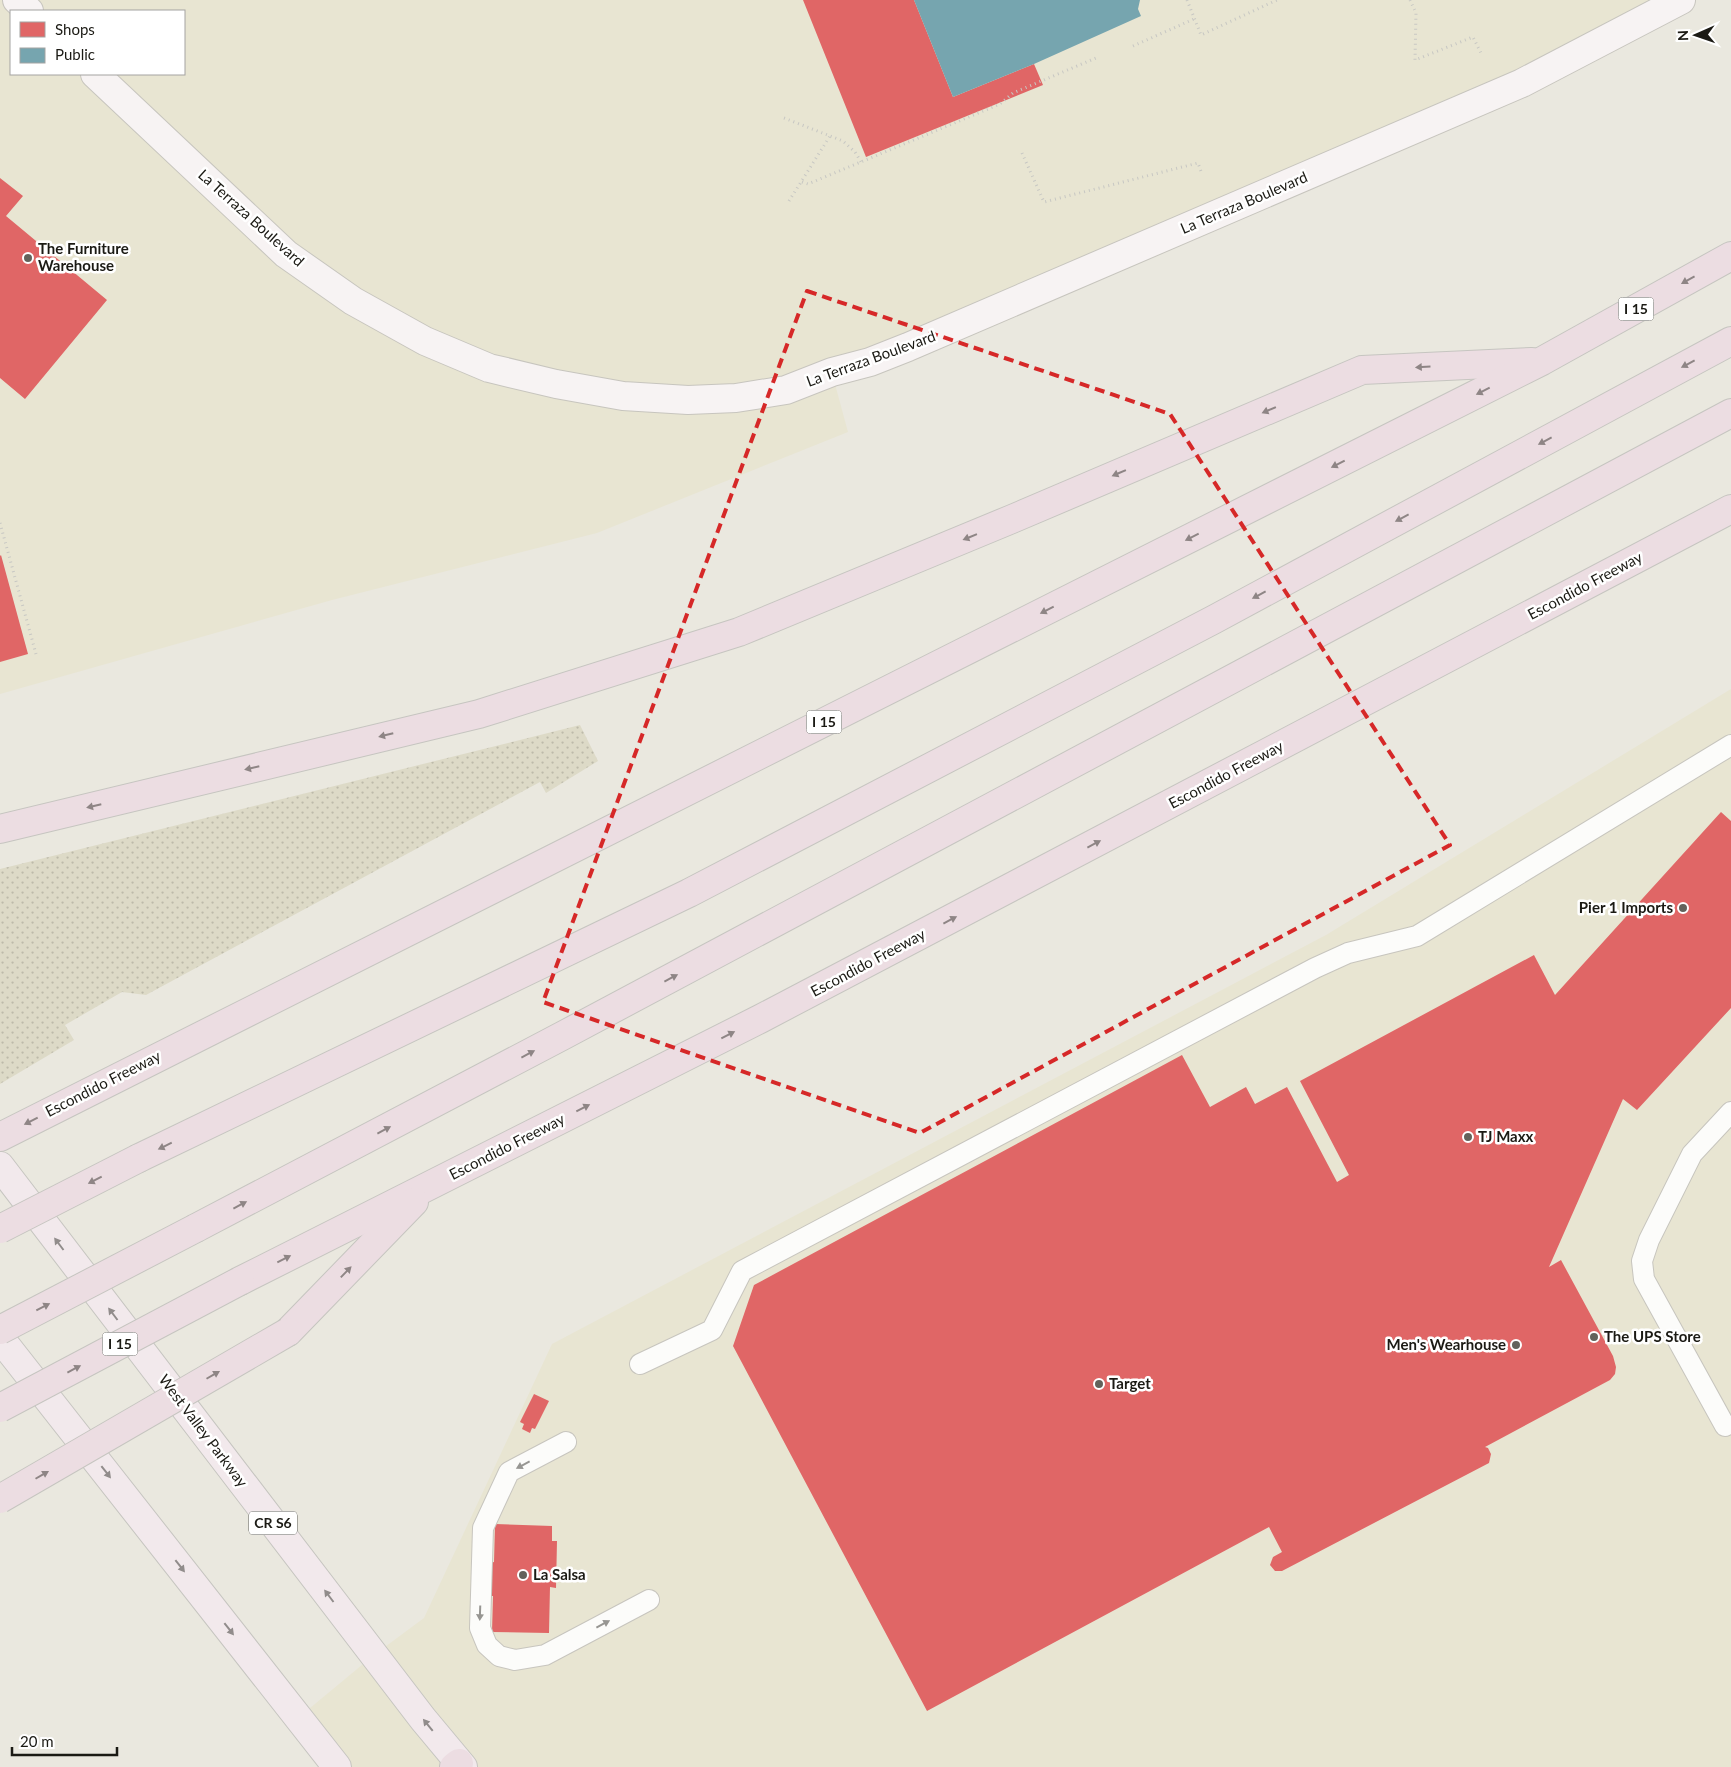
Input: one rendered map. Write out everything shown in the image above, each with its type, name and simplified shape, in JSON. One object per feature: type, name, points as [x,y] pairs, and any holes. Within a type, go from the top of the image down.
[{"type":"highway","name":"Escondido Freeway","points":[[0,1137],[1542,361],[1731,256]]},
{"type":"highway","points":[[0,1229],[139,1158],[689,893],[1213,620],[1731,340]]},
{"type":"highway","points":[[0,829],[479,714],[739,632],[1012,519],[1362,370],[1542,361]]},
{"type":"highway","points":[[0,1330],[571,1032],[1731,413]]},
{"type":"highway","name":"Escondido Freeway","points":[[0,1408],[240,1282],[760,1019],[1731,509]]},
{"type":"highway","points":[[0,1499],[288,1332],[430,1185]]},
{"type":"main road","name":"West Valley Parkway","points":[[0,1166],[458,1766]]},
{"type":"main road","points":[[0,1338],[337,1767]]},
{"type":"street","points":[[17,0],[28,10]]},
{"type":"street","name":"La Terraza Boulevard","points":[[96,75],[286,254],[353,301],[425,341],[489,368],[556,384],[623,396],[688,400],[736,398],[786,390],[832,372],[870,362],[908,347],[1522,83],[1681,0]]},
{"type":"lane","points":[[640,1364],[712,1330],[742,1271],[1315,968],[1348,953],[1417,936],[1731,745]]},
{"type":"lane","points":[[1725,1426],[1644,1279],[1642,1261],[1650,1240],[1692,1154],[1731,1112]]},
{"type":"lane","points":[[566,1442],[509,1472],[483,1528],[480,1628],[487,1645],[499,1656],[515,1660],[545,1655],[649,1600]]},
{"type":"path","points":[[1187,0],[1201,35],[1277,0]]},
{"type":"path","points":[[1410,0],[1416,13],[1415,60],[1473,37],[1482,55]]},
{"type":"path","points":[[1133,46],[1194,19]]},
{"type":"path","points":[[802,182],[808,184],[1000,104],[1013,93],[1096,58]]},
{"type":"path","points":[[784,118],[843,141],[855,152],[861,162]]},
{"type":"path","points":[[790,201],[830,136]]},
{"type":"path","points":[[1022,153],[1044,202],[1198,163],[1202,174]]},
{"type":"path","points":[[0,523],[36,654]]},
{"type":"highlighted area","points":[[807,291],[1170,414],[1450,845],[920,1133],[543,1002]]},
{"type":"shaded area","points":[[0,0],[1681,0],[832,373],[848,432],[597,533],[332,600],[0,694]]},
{"type":"shaded area","points":[[1731,689],[1731,1767],[337,1767],[298,1718],[374,1655],[424,1618],[552,1344],[1326,935]]},
{"type":"shaded area","points":[[580,725],[598,761],[546,793],[540,782],[146,995],[122,992],[65,1025],[74,1040],[0,1084],[0,869]]},
{"type":"building: Shops","points":[[803,0],[914,0],[953,97],[1034,64],[1043,85],[866,157]]},
{"type":"building: Shops","name":"The Furniture Warehouse","points":[[0,178],[23,196],[6,216],[107,300],[25,399],[0,378]]},
{"type":"building: Shops","points":[[0,556],[28,654],[0,662]]},
{"type":"building: Shops","name":"Target","points":[[1721,812],[1731,821],[1731,1008],[1637,1110],[1623,1099],[1549,1267],[1561,1260],[1613,1356],[1616,1367],[1615,1374],[1610,1380],[1485,1447],[1488,1448],[1491,1454],[1489,1463],[1282,1571],[1275,1571],[1270,1565],[1273,1557],[1282,1552],[1269,1527],[927,1711],[733,1346],[754,1285],[1182,1055],[1210,1107],[1246,1087],[1255,1104],[1287,1087],[1337,1182],[1349,1175],[1300,1081],[1534,955],[1555,995]]},
{"type":"building: Shops","points":[[534,1394],[549,1401],[535,1429],[532,1428],[530,1433],[522,1429],[524,1424],[520,1422]]},
{"type":"building: Shops","name":"La Salsa","points":[[495,1524],[552,1526],[552,1541],[557,1541],[556,1588],[550,1587],[549,1633],[492,1632],[493,1596],[489,1596],[490,1563],[494,1562]]},
{"type":"building: Public","points":[[914,0],[1140,0],[1138,9],[1141,16],[1034,64],[953,97]]},
{"type":"place","name":"The Furniture Warehouse","points":[[28,258]]},
{"type":"place","name":"Pier 1 Imports","points":[[1683,908]]},
{"type":"place","name":"TJ Maxx","points":[[1468,1137]]},
{"type":"place","name":"The UPS Store","points":[[1594,1337]]},
{"type":"place","name":"Men's Wearhouse","points":[[1516,1345]]},
{"type":"place","name":"Target","points":[[1099,1384]]},
{"type":"place","name":"La Salsa","points":[[523,1575]]}]
